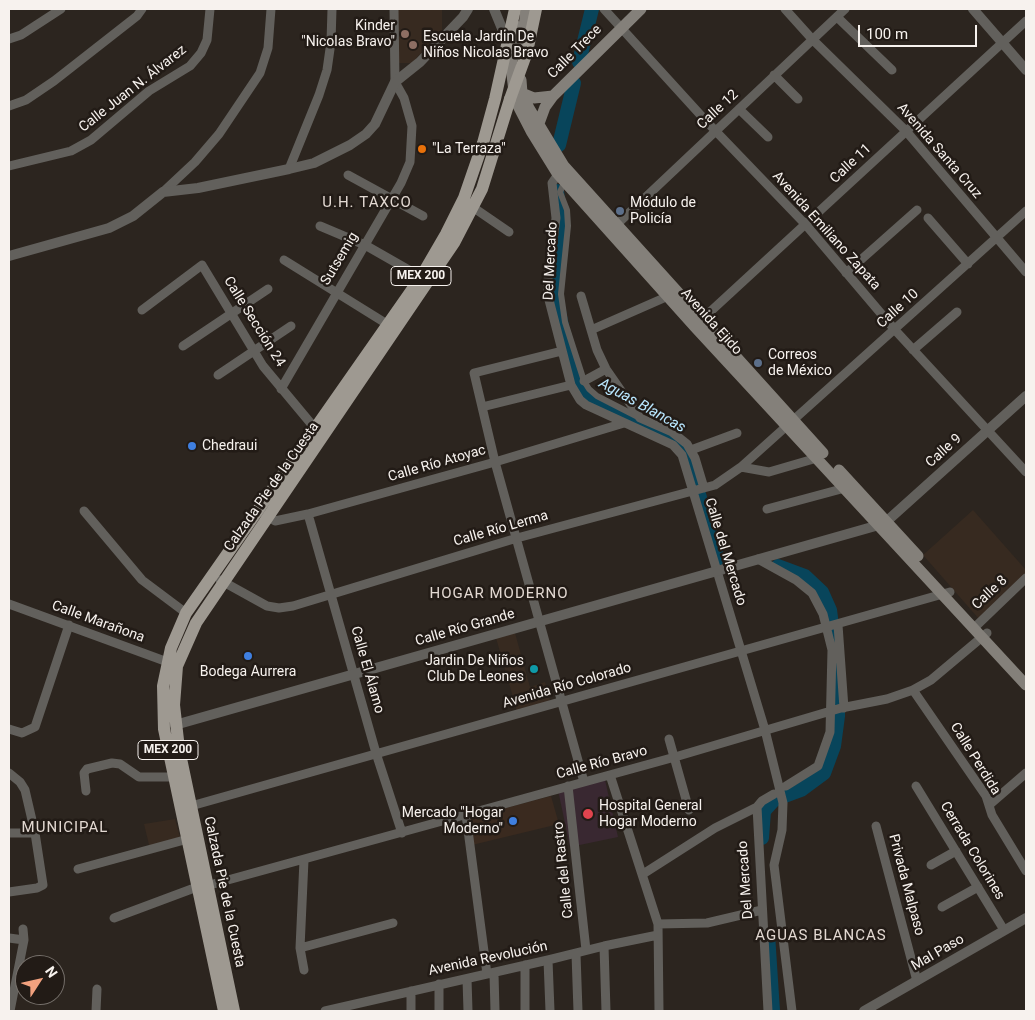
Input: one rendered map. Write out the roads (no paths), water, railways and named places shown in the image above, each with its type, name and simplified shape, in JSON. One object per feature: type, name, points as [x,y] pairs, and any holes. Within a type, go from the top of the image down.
[{"type":"main road","name":"Calzada Pie de la Cuesta","points":[[224,1011],[202,886],[191,806],[175,725],[172,664],[196,623],[269,518],[387,324],[421,277],[446,234],[464,198],[483,143],[496,99],[514,9]]},
{"type":"main road","name":"Avenida Ejido","points":[[519,9],[512,66],[516,100],[531,131],[562,173],[976,626],[1026,676]]},
{"type":"main road","name":"Avenida Ejido","points":[[526,9],[520,66],[522,93],[562,173]]},
{"type":"main road","name":"Calzada Pie de la Cuesta","points":[[234,1011],[173,777],[162,706],[186,613],[258,510],[320,433],[444,259],[474,208],[527,52],[536,9]]},
{"type":"main road","name":"Calle Trece","points":[[538,126],[545,107],[553,96],[641,9]]},
{"type":"main road","name":"Calle Trece","points":[[522,93],[534,98],[553,96]]},
{"type":"main road","points":[[496,99],[509,101]]},
{"type":"main road","name":"Avenida Ejido","points":[[789,423],[817,458],[845,488],[883,523]]},
{"type":"main road","name":"Avenida Ejido","points":[[985,635],[1026,685]]},
{"type":"street","points":[[9,39],[21,35],[61,9]]},
{"type":"street","points":[[9,106],[26,100],[54,81],[137,16],[142,9]]},
{"type":"street","name":"Calle Juan N. Álvarez","points":[[9,166],[71,151],[91,140],[149,91],[190,66],[201,53],[207,40],[210,9]]},
{"type":"street","points":[[9,256],[109,228],[133,216],[163,192],[195,162],[219,134],[260,73],[268,48],[271,9]]},
{"type":"street","points":[[289,169],[320,96],[327,70],[331,42],[332,9]]},
{"type":"street","points":[[394,9],[395,82]]},
{"type":"street","points":[[163,192],[198,188],[314,163],[350,145],[366,134],[375,124],[395,82],[420,62],[463,17],[468,9]]},
{"type":"street","points":[[494,9],[508,43]]},
{"type":"street","name":"Avenida Emiliano Zapata","points":[[604,9],[716,131],[806,225],[895,330],[1025,467]]},
{"type":"street","name":"Avenida Santa Cruz","points":[[785,9],[906,131],[1026,272]]},
{"type":"street","name":"Calle 12","points":[[613,228],[812,38],[845,9]]},
{"type":"street","points":[[973,9],[1026,70]]},
{"type":"street","points":[[837,16],[892,70]]},
{"type":"street","name":"Calle 11","points":[[698,323],[1026,21]]},
{"type":"street","points":[[774,75],[798,99]]},
{"type":"street","name":"Sutsemig","points":[[281,389],[401,183],[410,162],[412,126],[409,111],[395,82]]},
{"type":"street","points":[[739,109],[768,137]]},
{"type":"street","name":"Calle del Mercado","points":[[562,173],[552,183],[556,218],[548,279],[548,296],[571,385],[580,400],[586,405],[678,449],[698,490],[717,571],[765,730],[783,803],[782,830],[774,865],[792,1011]]},
{"type":"street","name":"Del Mercado","points":[[562,173],[560,192],[567,210],[568,226],[561,294],[565,322],[584,381],[597,396],[680,437],[691,450],[698,490]]},
{"type":"street","points":[[348,175],[423,216]]},
{"type":"street","points":[[474,208],[509,232]]},
{"type":"street","points":[[846,273],[917,210]]},
{"type":"street","name":"Calle 10","points":[[789,423],[1026,211]]},
{"type":"street","points":[[928,218],[968,264]]},
{"type":"street","points":[[320,226],[365,245],[421,277]]},
{"type":"street","points":[[284,260],[387,324]]},
{"type":"street","name":"Calle Sección 24","points":[[142,310],[202,265],[263,366],[320,433]]},
{"type":"street","points":[[183,346],[268,289]]},
{"type":"street","points":[[591,330],[673,294]]},
{"type":"street","points":[[581,296],[606,370],[640,418]]},
{"type":"street","points":[[914,350],[958,312]]},
{"type":"street","points":[[218,375],[291,326]]},
{"type":"street","points":[[562,351],[474,373],[495,462],[584,782]]},
{"type":"street","points":[[584,381],[606,370]]},
{"type":"street","points":[[482,406],[571,385]]},
{"type":"street","name":"Calle 9","points":[[883,523],[1026,396]]},
{"type":"street","name":"Calle Río Atoyac","points":[[269,518],[275,521],[285,520],[308,514],[495,462],[624,423]]},
{"type":"street","name":"Calle Río Lerma","points":[[212,575],[267,606],[279,608],[293,606],[517,538],[698,490],[724,480],[789,423]]},
{"type":"street","points":[[691,450],[737,433]]},
{"type":"street","points":[[741,467],[769,472],[817,458]]},
{"type":"street","points":[[767,509],[845,488]]},
{"type":"street","points":[[258,510],[269,518]]},
{"type":"street","points":[[84,511],[142,580],[186,613]]},
{"type":"street","name":"Calle El Álamo","points":[[308,514],[376,753],[402,833]]},
{"type":"street","name":"Calle Río Grande","points":[[175,725],[883,523]]},
{"type":"street","points":[[643,874],[715,828],[757,807],[762,801],[818,766],[837,709],[832,627],[805,586],[758,559]]},
{"type":"street","name":"Calle 8","points":[[976,626],[1026,578]]},
{"type":"street","name":"Avenida Río Colorado","points":[[191,806],[832,627],[947,593]]},
{"type":"street","name":"Calle Marañona","points":[[9,604],[172,664]]},
{"type":"street","points":[[9,730],[22,733],[35,727],[69,625]]},
{"type":"street","points":[[832,627],[833,670],[837,709]]},
{"type":"street","name":"Calle Río Bravo","points":[[114,918],[202,886],[304,860],[675,758],[837,709],[887,699],[913,690],[931,680],[985,635]]},
{"type":"street","name":"Calle Perdida","points":[[913,690],[986,796],[992,815],[1026,871]]},
{"type":"street","points":[[669,739],[689,810]]},
{"type":"street","points":[[86,791],[84,773],[87,769],[112,763],[120,764],[139,777],[173,777]]},
{"type":"street","points":[[9,773],[20,782],[25,790],[35,833],[42,885],[31,890],[9,892]]},
{"type":"street","points":[[989,805],[1026,773]]},
{"type":"street","points":[[610,775],[658,924],[659,1011]]},
{"type":"street","name":"Calle del Rastro","points":[[568,786],[586,950]]},
{"type":"street","name":"Cerrada Colorines","points":[[916,786],[1004,930]]},
{"type":"street","name":"Del Mercado","points":[[757,807],[768,1011]]},
{"type":"street","points":[[466,815],[491,973],[495,1011]]},
{"type":"street","name":"Privada Malpaso","points":[[876,826],[917,981]]},
{"type":"street","points":[[9,833],[35,833]]},
{"type":"street","points":[[78,869],[188,839]]},
{"type":"street","points":[[931,865],[956,851]]},
{"type":"street","points":[[304,860],[300,948],[304,970]]},
{"type":"street","points":[[942,907],[978,887]]},
{"type":"street","points":[[658,924],[707,923],[762,910]]},
{"type":"street","name":"Mal Paso","points":[[864,1011],[1026,918]]},
{"type":"street","points":[[300,948],[393,923]]},
{"type":"street","points":[[10,1011],[24,940],[23,928]]},
{"type":"street","name":"Avenida Revolución","points":[[325,1011],[357,1009],[439,984],[658,935]]},
{"type":"street","points":[[9,938],[24,940]]},
{"type":"street","points":[[604,946],[606,1011]]},
{"type":"street","points":[[576,954],[578,1011]]},
{"type":"street","points":[[548,960],[550,1011]]},
{"type":"street","points":[[525,965],[525,1011]]},
{"type":"street","points":[[467,979],[468,1011]]},
{"type":"street","points":[[439,984],[439,1011]]},
{"type":"street","points":[[96,1011],[97,989]]},
{"type":"street","points":[[411,991],[411,1011]]},
{"type":"waterway","name":"Aguas Blancas","points":[[579,62],[592,9]]},
{"type":"waterway","name":"Aguas Blancas","points":[[559,145],[574,83]]},
{"type":"waterway","name":"Aguas Blancas","points":[[557,191],[561,229],[553,282],[564,336],[580,388],[593,400],[676,441],[686,450],[718,559]]},
{"type":"waterway","name":"Aguas Blancas","points":[[762,838],[764,811],[774,800],[801,790],[824,773],[834,746],[838,716],[838,673],[830,610],[822,592],[805,576],[778,566]]},
{"type":"waterway","name":"Aguas Blancas","points":[[768,934],[773,1011]]},
{"type":"place","name":"Kinder \"Nicolas Bravo\"","points":[[405,34]]},
{"type":"place","name":"Escuela Jardin De Niños Nicolas Bravo","points":[[413,45]]},
{"type":"place","name":"\"La Terraza\"","points":[[422,149]]},
{"type":"place","name":"Módulo de Policía","points":[[620,211]]},
{"type":"place","name":"Correos de México","points":[[758,363]]},
{"type":"place","name":"Chedraui","points":[[192,446]]},
{"type":"place","name":"Bodega Aurrera","points":[[248,656]]},
{"type":"place","name":"Jardin De Niños Club De Leones","points":[[534,669]]},
{"type":"place","name":"Hospital General Hogar Moderno","points":[[588,814]]},
{"type":"place","name":"Mercado \"Hogar Moderno\"","points":[[513,821]]},
{"type":"district","name":"U.H. TAXCO","points":[[367,203]]},
{"type":"district","name":"HOGAR MODERNO","points":[[499,594]]},
{"type":"district","name":"MUNICIPAL","points":[[65,828]]},
{"type":"district","name":"AGUAS BLANCAS","points":[[821,936]]}]
